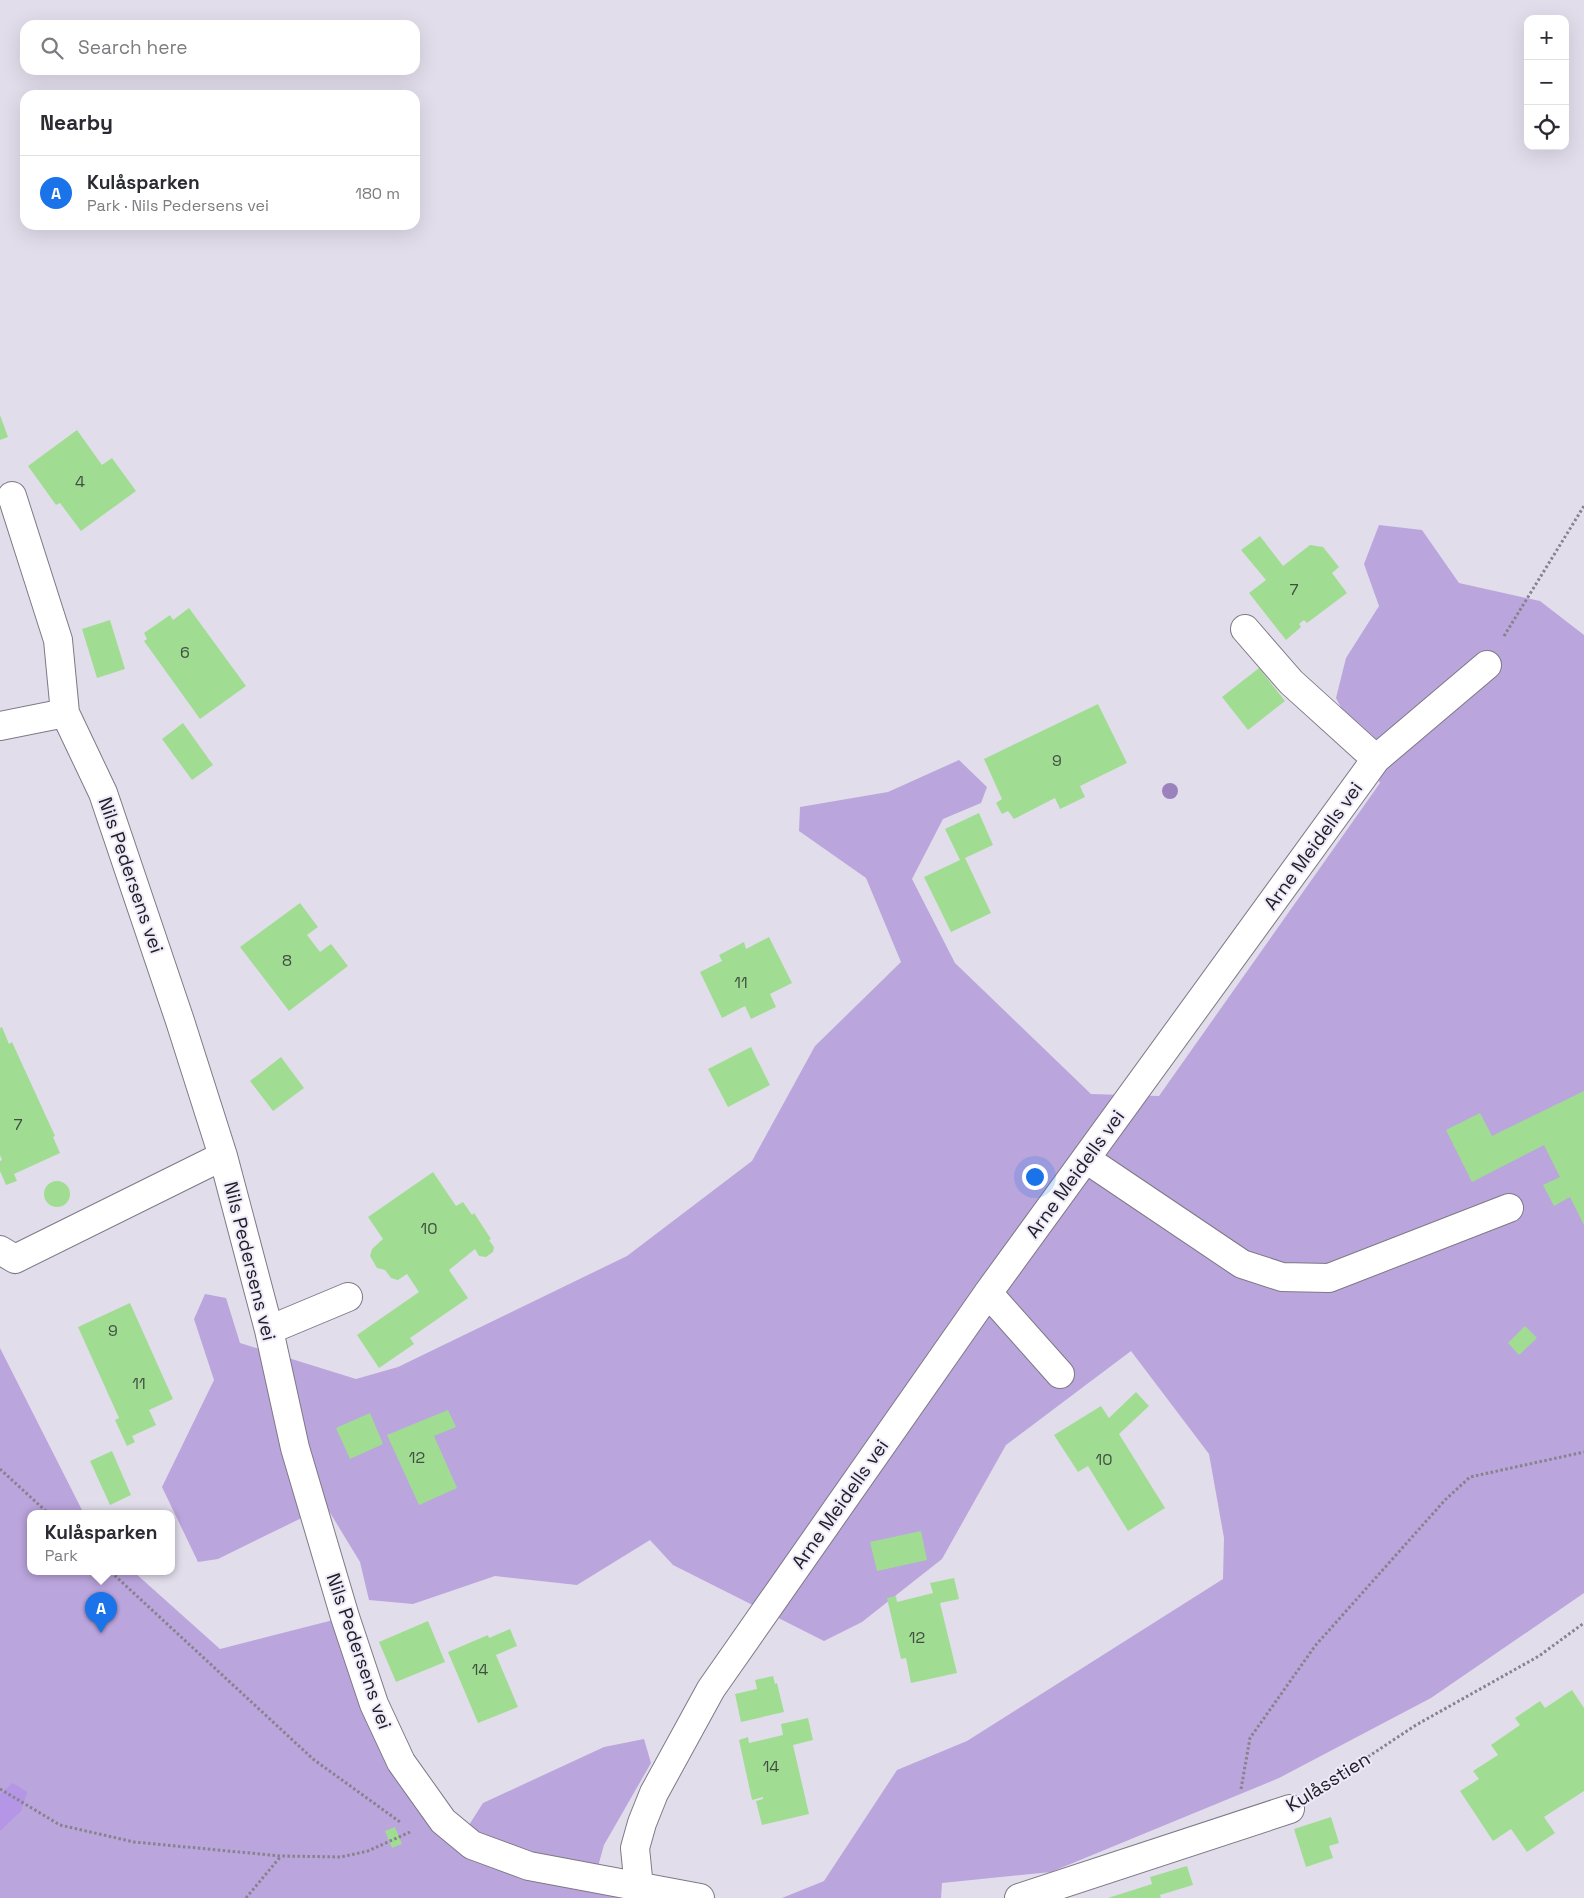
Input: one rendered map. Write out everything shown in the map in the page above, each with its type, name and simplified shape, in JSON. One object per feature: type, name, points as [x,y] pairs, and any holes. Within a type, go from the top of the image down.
[{"type":"street","name":"Nils Pedersens vei","points":[[12,496],[58,640],[65,713],[103,793],[223,1156],[269,1330],[295,1448],[345,1617],[374,1704],[401,1762],[443,1820],[472,1845],[529,1866],[639,1892]]},
{"type":"street","points":[[1245,629],[1291,682],[1376,759]]},
{"type":"street","name":"Arne Meidells vei","points":[[639,1892],[635,1848],[642,1823],[654,1792],[711,1689],[988,1292],[1376,759],[1487,665]]},
{"type":"street","points":[[0,726],[65,713]]},
{"type":"street","points":[[0,1250],[15,1260],[223,1156]]},
{"type":"street","points":[[1086,1159],[1242,1264],[1282,1276],[1329,1278],[1508,1208]]},
{"type":"street","points":[[988,1292],[1060,1374]]},
{"type":"street","points":[[269,1330],[348,1297]]},
{"type":"street","name":"Kulåsstien","points":[[1019,1898],[1290,1809]]},
{"type":"street","points":[[639,1892],[700,1898]]},
{"type":"path","points":[[1487,665],[1584,506]]},
{"type":"path","points":[[1244,1824],[1240,1785],[1250,1738],[1315,1646],[1445,1500],[1470,1477],[1584,1452]]},
{"type":"path","points":[[0,1469],[45,1510]]},
{"type":"path","points":[[0,1789],[60,1825],[134,1842],[281,1856],[341,1857],[368,1851],[412,1831],[312,1759],[114,1575]]},
{"type":"path","name":"Kulåsstien","points":[[1290,1809],[1416,1725],[1539,1656],[1584,1623]]},
{"type":"path","points":[[246,1898],[281,1856]]},
{"type":"shaded area","points":[[1379,525],[1422,530],[1459,583],[1540,601],[1584,635],[1584,1593],[1431,1698],[1279,1778],[1051,1872],[942,1883],[941,1898],[782,1898],[824,1881],[897,1770],[967,1741],[1223,1579],[1224,1538],[1209,1454],[1131,1351],[1006,1445],[942,1559],[862,1622],[824,1641],[673,1565],[650,1540],[577,1585],[495,1576],[413,1604],[369,1600],[360,1562],[326,1506],[218,1559],[198,1562],[175,1514],[175,1510],[173,1510],[162,1487],[214,1380],[194,1319],[205,1294],[226,1298],[240,1343],[356,1379],[398,1367],[627,1256],[752,1161],[815,1046],[901,962],[866,878],[799,831],[800,807],[888,792],[959,760],[987,787],[981,803],[943,819],[912,879],[955,963],[1091,1094],[1159,1096],[1380,783],[1336,698],[1346,658],[1379,606],[1364,564]]},
{"type":"shaded area","points":[[0,1348],[82,1510],[27,1510],[27,1575],[137,1575],[220,1649],[345,1617],[401,1762],[462,1836],[483,1803],[604,1747],[644,1739],[651,1763],[604,1845],[595,1877],[640,1898],[0,1898]]},
{"type":"shaded area","points":[[13,1783],[27,1792],[21,1811],[0,1831],[0,1794]]},
{"type":"building","points":[[0,415],[8,437],[0,440]]},
{"type":"building","points":[[77,430],[102,465],[112,458],[136,491],[81,531],[60,503],[56,505],[28,466]]},
{"type":"building","points":[[1260,536],[1283,566],[1310,545],[1323,547],[1339,567],[1332,573],[1347,593],[1307,623],[1304,620],[1299,624],[1301,627],[1286,640],[1249,593],[1266,580],[1241,550]]},
{"type":"building","points":[[189,608],[246,686],[200,719],[144,641],[147,639],[144,633],[170,615],[173,620]]},
{"type":"building","points":[[110,620],[125,669],[97,678],[82,629]]},
{"type":"building","points":[[1259,668],[1285,701],[1248,730],[1222,697]]},
{"type":"building","points":[[1098,704],[1127,763],[1080,786],[1085,797],[1060,809],[1055,798],[1014,819],[1008,811],[1002,814],[996,803],[1002,799],[984,759]]},
{"type":"building","points":[[183,723],[213,765],[192,780],[162,739]]},
{"type":"building","points":[[979,813],[993,845],[965,858],[991,913],[951,932],[924,877],[960,860],[945,829]]},
{"type":"building","points":[[300,903],[318,927],[307,935],[320,952],[331,944],[348,966],[289,1011],[240,947]]},
{"type":"building","points":[[769,937],[792,983],[770,994],[776,1007],[751,1019],[745,1006],[722,1018],[700,972],[722,961],[719,955],[744,942],[746,949]]},
{"type":"building","points":[[2,1027],[9,1044],[12,1042],[55,1136],[53,1137],[60,1153],[14,1174],[17,1181],[6,1185],[0,1171],[0,1161],[2,1160],[0,1155],[0,1028]]},
{"type":"building","points":[[751,1047],[770,1085],[728,1107],[708,1069]]},
{"type":"building","points":[[281,1057],[304,1088],[273,1111],[250,1081]]},
{"type":"building","points":[[1584,1091],[1584,1225],[1570,1197],[1554,1206],[1543,1185],[1560,1177],[1544,1145],[1472,1182],[1446,1130],[1480,1113],[1492,1136]]},
{"type":"building","points":[[433,1172],[456,1206],[463,1202],[472,1215],[474,1213],[491,1239],[489,1240],[494,1247],[493,1252],[486,1257],[479,1256],[475,1249],[449,1270],[468,1298],[410,1338],[414,1344],[379,1368],[357,1335],[419,1292],[407,1274],[398,1280],[391,1278],[385,1270],[377,1268],[370,1256],[372,1249],[383,1239],[368,1217]]},
{"type":"building","points":[[57,1181],[66,1185],[70,1194],[66,1203],[57,1207],[48,1203],[44,1194],[48,1185]]},
{"type":"building","points":[[130,1303],[173,1399],[149,1410],[156,1425],[132,1436],[135,1442],[127,1446],[115,1420],[119,1418],[78,1327]]},
{"type":"building","points":[[1525,1326],[1537,1338],[1519,1355],[1508,1343]]},
{"type":"building","points":[[1136,1392],[1149,1406],[1119,1434],[1165,1508],[1128,1531],[1088,1466],[1078,1472],[1054,1435],[1101,1406],[1109,1418]]},
{"type":"building","points":[[448,1410],[456,1427],[434,1436],[457,1488],[419,1505],[387,1435]]},
{"type":"building","points":[[370,1413],[383,1444],[350,1459],[336,1428]]},
{"type":"building","points":[[112,1451],[131,1495],[110,1505],[90,1461]]},
{"type":"building","points":[[921,1531],[927,1560],[877,1571],[870,1542]]},
{"type":"building","points":[[954,1578],[959,1599],[940,1603],[957,1673],[911,1683],[906,1658],[901,1659],[887,1598],[896,1596],[897,1602],[933,1593],[930,1583]]},
{"type":"building","points":[[428,1621],[445,1662],[396,1682],[379,1642]]},
{"type":"building","points":[[510,1629],[517,1646],[496,1655],[518,1707],[478,1723],[448,1652],[488,1635],[489,1638]]},
{"type":"building","points":[[773,1676],[775,1684],[777,1683],[784,1712],[741,1722],[735,1694],[757,1689],[755,1680]]},
{"type":"building","points":[[1572,1690],[1584,1708],[1584,1791],[1544,1817],[1555,1833],[1527,1852],[1511,1829],[1493,1841],[1460,1791],[1479,1779],[1473,1771],[1498,1755],[1491,1745],[1520,1725],[1515,1718],[1540,1701],[1545,1708]]},
{"type":"building","points":[[808,1718],[813,1740],[793,1745],[809,1814],[762,1825],[756,1801],[763,1799],[763,1797],[752,1800],[739,1740],[748,1737],[749,1743],[783,1735],[781,1724]]},
{"type":"building","points":[[1331,1817],[1339,1843],[1329,1846],[1333,1858],[1306,1867],[1294,1829]]},
{"type":"building","points":[[395,1827],[402,1844],[392,1848],[385,1831]]},
{"type":"building","points":[[1187,1866],[1193,1885],[1160,1895],[1161,1898],[1108,1898],[1152,1884],[1150,1877]]},
{"type":"place","name":"Kulåsparken","points":[[101,1633]]}]
